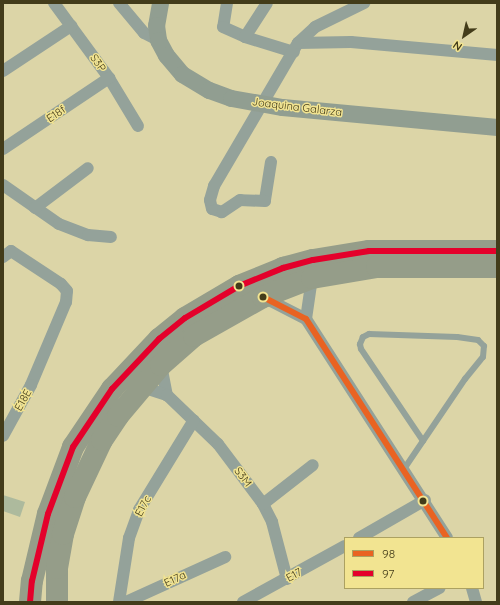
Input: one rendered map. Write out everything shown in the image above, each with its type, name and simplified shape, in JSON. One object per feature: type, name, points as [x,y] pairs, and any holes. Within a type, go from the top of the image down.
[{"type":"highway","points":[[30,602],[32,581],[48,514],[73,447],[112,389],[159,339],[185,318],[239,286],[283,268],[313,260],[369,251],[497,251]]},
{"type":"highway","points":[[57,602],[57,568],[63,534],[75,496],[102,440],[142,387],[161,365],[194,336],[263,296],[312,278],[377,267],[497,267]]},
{"type":"street","name":"S3P","points":[[54,3],[108,78],[138,126]]},
{"type":"street","points":[[119,3],[144,33],[158,40]]},
{"type":"street","name":"Joaquina Galarza","points":[[160,3],[156,25],[158,40],[174,67],[190,80],[225,96],[264,104],[497,127]]},
{"type":"street","points":[[227,3],[223,26],[245,37],[296,48],[345,42],[497,55]]},
{"type":"street","points":[[245,37],[267,3]]},
{"type":"street","points":[[271,162],[265,200],[240,200],[228,210],[216,212],[210,205],[214,186],[296,48],[315,27],[364,3]]},
{"type":"street","points":[[3,71],[71,26]]},
{"type":"street","name":"E18f","points":[[3,149],[108,78]]},
{"type":"street","points":[[35,208],[88,168]]},
{"type":"street","points":[[3,185],[35,208],[75,231],[111,237]]},
{"type":"street","name":"E18E","points":[[3,257],[10,251],[61,284],[67,292],[66,302],[31,385],[3,436]]},
{"type":"street","points":[[306,319],[312,278]]},
{"type":"street","points":[[263,296],[306,319],[425,500],[446,537]]},
{"type":"street","points":[[161,365],[167,395]]},
{"type":"street","name":"S3M","points":[[142,387],[167,395],[218,444],[263,504],[272,522],[287,579]]},
{"type":"street","name":"E17c","points":[[119,602],[129,538],[139,510],[194,420]]},
{"type":"street","points":[[263,504],[313,465]]},
{"type":"street","points":[[361,537],[425,500]]},
{"type":"street","name":"E17","points":[[243,602],[344,547]]},
{"type":"street","name":"E17a","points":[[126,602],[225,557]]},
{"type":"street","points":[[413,602],[437,589]]},
{"type":"street","points":[[472,589],[476,602]]},
{"type":"lane","points":[[404,469],[483,357],[484,346],[478,340],[457,337],[369,334],[363,336],[360,344],[361,349],[423,441]]},
{"type":"building","points":[[3,495],[25,502],[20,517],[3,511]]},
{"type":"transit line","name":"97","points":[[30,602],[32,581],[48,514],[73,447],[112,389],[159,339],[185,318],[239,286],[283,268],[313,260],[369,251],[497,251]]},
{"type":"transit line","name":"98","points":[[263,297],[306,319],[446,537]]}]
